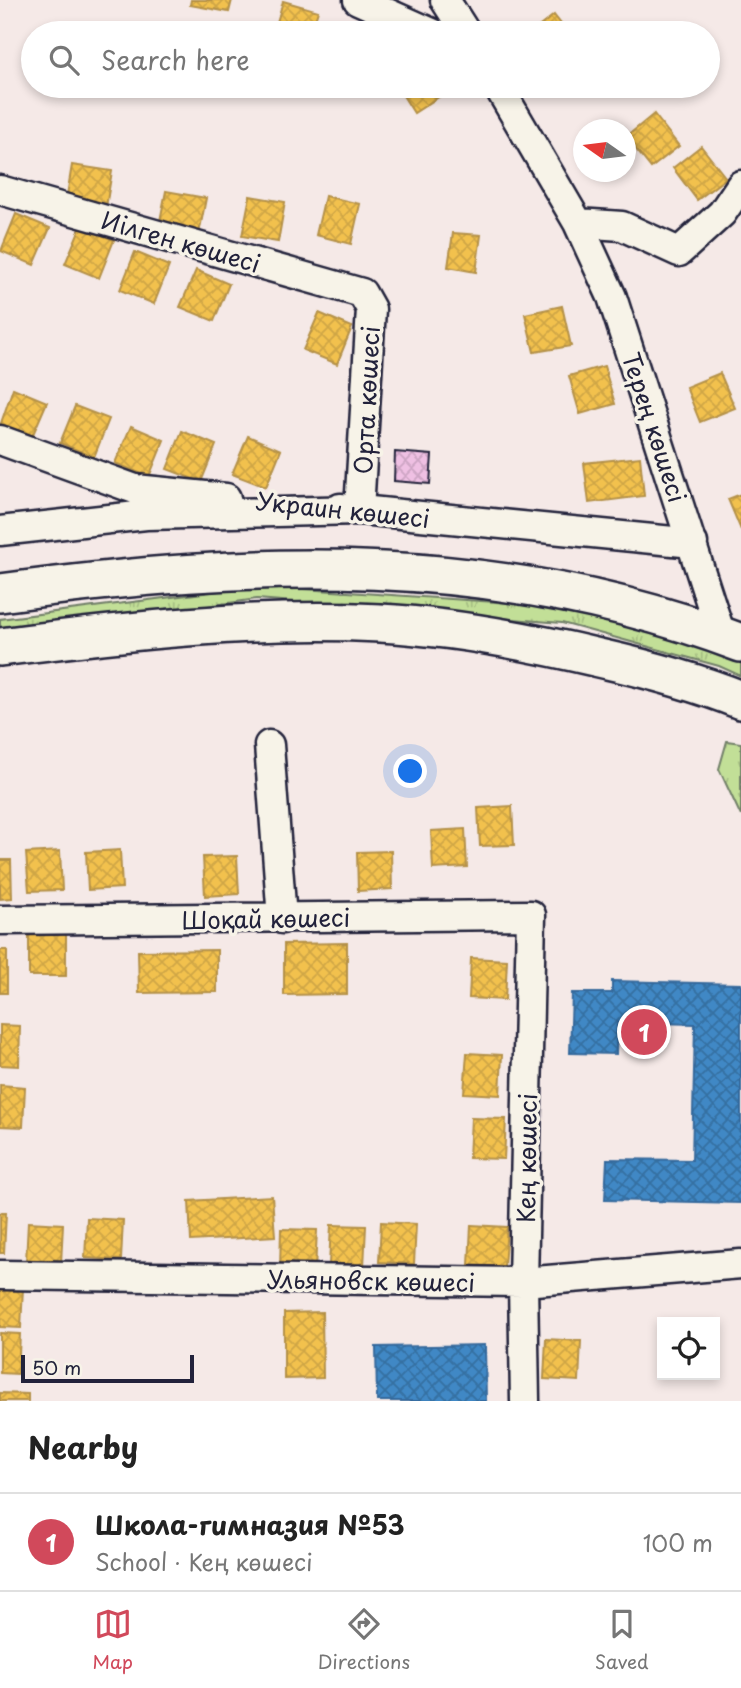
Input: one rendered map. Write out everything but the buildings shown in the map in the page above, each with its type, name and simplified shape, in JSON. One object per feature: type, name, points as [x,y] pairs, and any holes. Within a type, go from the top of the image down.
[{"type":"main road","points":[[0,593],[128,576],[261,568],[413,571],[541,587],[735,635]]},
{"type":"main road","points":[[0,647],[182,627],[272,622],[382,623],[532,642],[692,680],[741,700]]},
{"type":"street","points":[[358,0],[405,21]]},
{"type":"street","points":[[445,0],[458,21]]},
{"type":"street","name":"Терең көшесі","points":[[505,98],[578,223],[612,298],[693,543],[735,635]]},
{"type":"street","points":[[578,223],[622,226],[679,252],[722,213],[741,186]]},
{"type":"street","name":"Иілген көшесі","points":[[0,190],[362,293]]},
{"type":"street","name":"Орта көшесі","points":[[359,510],[371,309],[362,293]]},
{"type":"street","name":"Украин көшесі","points":[[0,440],[135,489],[693,543]]},
{"type":"street","points":[[0,531],[146,515],[359,510]]},
{"type":"street","points":[[269,745],[282,919]]},
{"type":"street","name":"Шоқай көшесі","points":[[0,920],[531,915]]},
{"type":"street","name":"Кең көшесі","points":[[525,1401],[523,1282],[531,915]]},
{"type":"street","name":"Ульяновск көшесі","points":[[0,1275],[523,1282],[741,1264]]},
{"type":"green space","points":[[258,586],[568,607],[741,657],[741,676],[719,666],[562,623],[257,599],[0,635],[0,619]]},
{"type":"green space","points":[[727,741],[741,743],[741,816],[719,769]]},
{"type":"place","name":"Школа-гимназия №53","points":[[644,1032]]}]
